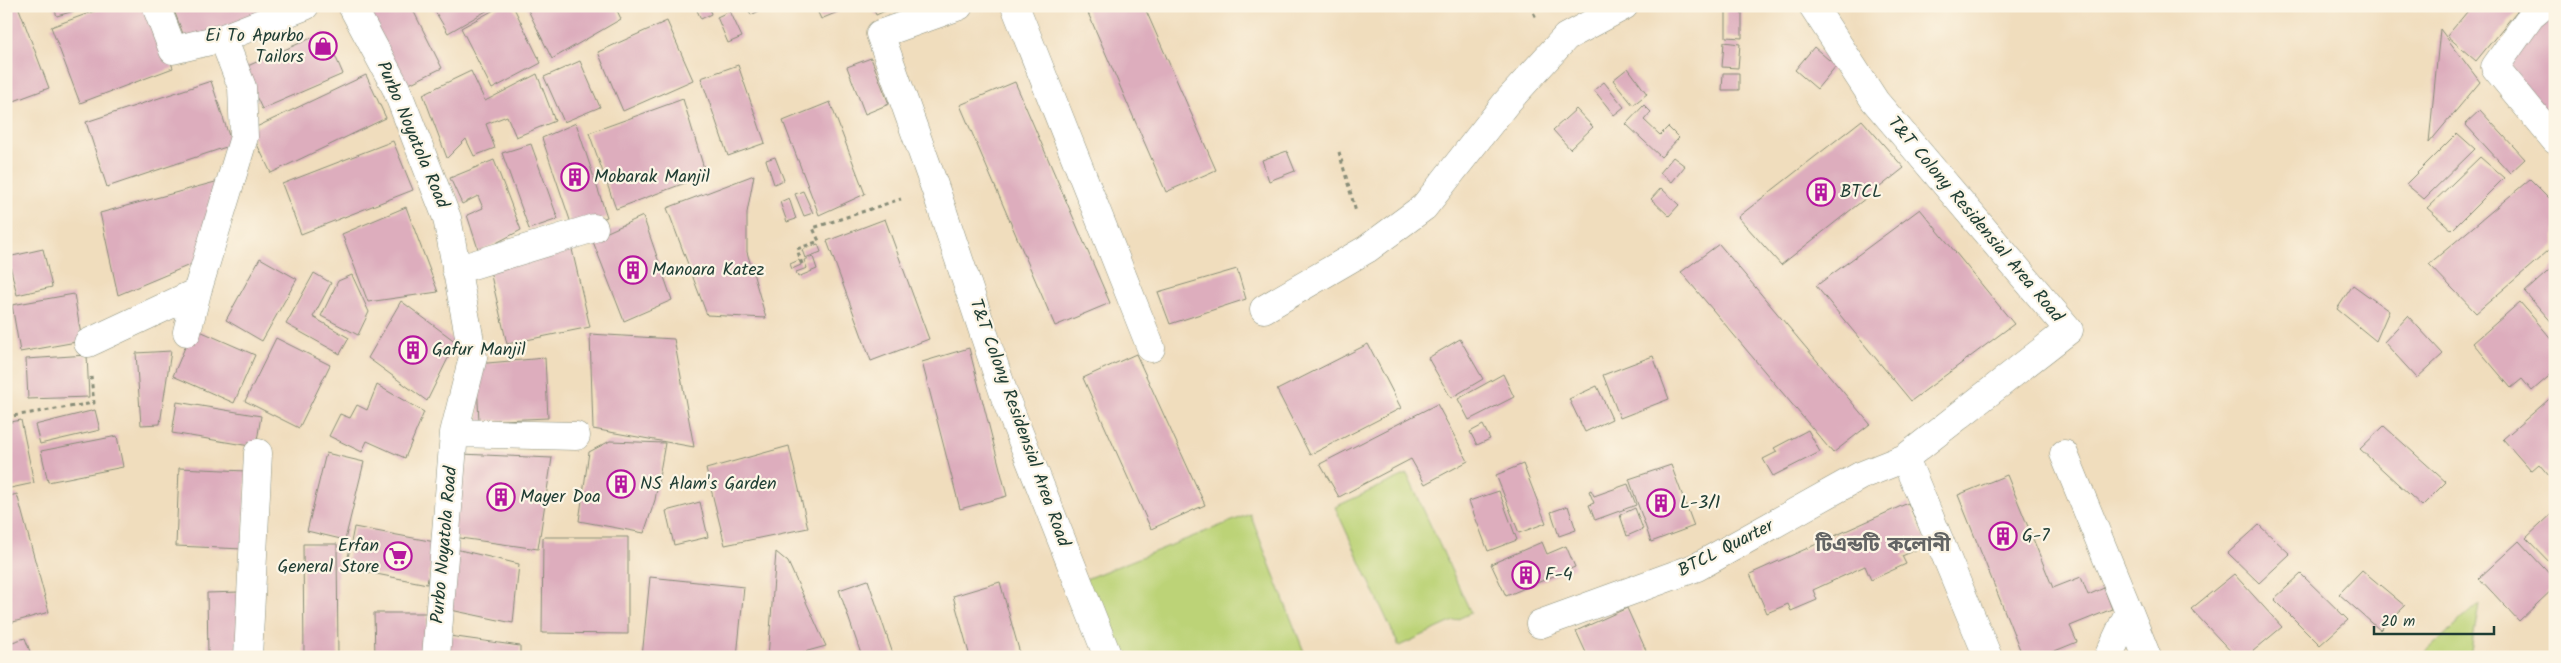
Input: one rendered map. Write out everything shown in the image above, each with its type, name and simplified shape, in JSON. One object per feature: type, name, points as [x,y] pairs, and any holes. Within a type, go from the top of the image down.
[{"type":"street","points":[[156,6],[172,50],[223,38],[305,6]]},
{"type":"street","name":"Purbo Noyatola Road","points":[[352,6],[396,88],[447,218],[472,357],[454,433],[436,657]]},
{"type":"street","name":"T&T Colony Residensial Area Road","points":[[960,6],[880,34],[935,188],[1006,400],[1108,657]]},
{"type":"street","points":[[1015,6],[1151,348]]},
{"type":"street","points":[[1264,308],[1367,249],[1424,207],[1506,103],[1566,37],[1624,6]]},
{"type":"street","name":"T&T Colony Residensial Area Road","points":[[1813,6],[1875,101],[2068,330],[1905,458]]},
{"type":"street","points":[[2543,6],[2531,16],[2495,67],[2555,140]]},
{"type":"street","points":[[187,332],[197,292],[244,137],[242,87],[223,38]]},
{"type":"street","points":[[456,270],[594,228]]},
{"type":"street","points":[[88,342],[197,292]]},
{"type":"street","points":[[454,433],[576,436]]},
{"type":"street","points":[[248,657],[258,453]]},
{"type":"street","points":[[2064,454],[2147,657]]},
{"type":"street","points":[[1905,458],[1988,657]]},
{"type":"street","name":"BTCL Quarter","points":[[1540,624],[1697,567],[1860,476],[1905,458]]},
{"type":"street","points":[[2108,657],[2129,612]]},
{"type":"path","points":[[1339,152],[1367,249]]},
{"type":"path","points":[[802,264],[797,249],[819,241],[813,228],[935,188]]},
{"type":"path","points":[[6,417],[94,403],[88,342]]},
{"type":"green space","points":[[1407,474],[1471,613],[1399,646],[1335,507]]},
{"type":"green space","points":[[1250,514],[1306,657],[1108,657],[1078,582]]},
{"type":"green space","points":[[2479,604],[2470,657],[2420,657]]},
{"type":"building","points":[[18,6],[49,88],[6,104],[6,10]]},
{"type":"building","points":[[53,6],[72,6],[74,11],[57,16]]},
{"type":"building","points":[[108,6],[150,6],[173,68],[80,103],[51,27]]},
{"type":"building","points":[[178,6],[278,6],[187,44],[173,8]]},
{"type":"building","points":[[383,6],[411,6],[442,68],[403,87],[366,15]]},
{"type":"building","points":[[432,6],[495,6],[448,33]]},
{"type":"building","points":[[501,6],[513,6],[541,63],[492,89],[461,28]]},
{"type":"building","points":[[526,6],[615,6],[621,19],[552,59]]},
{"type":"building","points":[[695,6],[709,6],[711,14],[701,19]]},
{"type":"building","points":[[747,6],[769,6],[751,15]]},
{"type":"building","points":[[815,6],[852,6],[821,19]]},
{"type":"building","points":[[872,6],[896,6],[876,15]]},
{"type":"building","points":[[1085,6],[1144,6],[1216,170],[1166,192]]},
{"type":"building","points":[[2472,6],[2521,6],[2476,61],[2447,36]]},
{"type":"building","points":[[1726,8],[1742,8],[1742,38],[1726,37]]},
{"type":"building","points":[[730,11],[742,37],[728,43],[717,17]]},
{"type":"building","points":[[2547,16],[2555,24],[2555,125],[2503,66]]},
{"type":"building","points":[[667,21],[693,80],[623,111],[598,52]]},
{"type":"building","points":[[2440,29],[2480,82],[2429,143]]},
{"type":"building","points":[[325,32],[343,74],[262,109],[243,68]]},
{"type":"building","points":[[1724,42],[1740,44],[1738,68],[1722,67]]},
{"type":"building","points":[[1814,47],[1836,66],[1817,89],[1795,70]]},
{"type":"building","points":[[871,58],[889,104],[865,114],[847,67]]},
{"type":"building","points":[[580,61],[600,107],[564,122],[544,77]]},
{"type":"building","points":[[738,65],[765,143],[728,156],[701,78]]},
{"type":"building","points":[[1628,68],[1647,94],[1633,105],[1613,80]]},
{"type":"building","points":[[471,71],[485,101],[537,74],[555,121],[516,137],[507,116],[486,124],[495,148],[474,156],[466,139],[447,158],[423,94]]},
{"type":"building","points":[[1723,73],[1739,73],[1739,90],[1722,90]]},
{"type":"building","points":[[366,75],[386,118],[271,173],[250,130]]},
{"type":"building","points":[[211,81],[232,145],[107,187],[86,122]]},
{"type":"building","points":[[1015,82],[1110,303],[1055,326],[960,105]]},
{"type":"building","points":[[1604,82],[1624,107],[1614,115],[1594,90]]},
{"type":"building","points":[[683,99],[706,175],[616,209],[589,133]]},
{"type":"building","points":[[830,102],[865,194],[819,215],[783,121]]},
{"type":"building","points":[[1644,105],[1651,112],[1644,120],[1660,135],[1668,127],[1679,138],[1661,157],[1626,124]]},
{"type":"building","points":[[1576,109],[1593,127],[1570,149],[1553,130]]},
{"type":"building","points":[[2480,110],[2525,159],[2510,173],[2465,124]]},
{"type":"building","name":"BTCL","points":[[1862,120],[1904,168],[1781,265],[1738,217]]},
{"type":"building","name":"Mobarak Manjil","points":[[576,123],[607,217],[573,229],[542,138]]},
{"type":"building","points":[[2457,133],[2475,149],[2424,199],[2406,184]]},
{"type":"building","points":[[393,141],[413,190],[301,234],[282,184]]},
{"type":"building","points":[[531,144],[558,219],[529,229],[502,153]]},
{"type":"building","points":[[1287,151],[1295,171],[1269,181],[1262,160]]},
{"type":"building","points":[[775,157],[784,180],[774,184],[766,160]]},
{"type":"building","points":[[1673,157],[1685,166],[1672,182],[1660,173]]},
{"type":"building","points":[[2480,157],[2504,178],[2452,230],[2427,208]]},
{"type":"building","points":[[494,160],[521,230],[479,252],[467,215],[483,208],[478,196],[462,204],[450,178]]},
{"type":"building","points":[[754,175],[747,213],[747,252],[766,318],[707,315],[667,208]]},
{"type":"building","points":[[2530,179],[2555,204],[2555,245],[2476,313],[2429,264]]},
{"type":"building","points":[[219,181],[204,259],[118,295],[100,213]]},
{"type":"building","points":[[1661,188],[1679,205],[1669,216],[1651,199]]},
{"type":"building","points":[[803,191],[813,213],[804,216],[795,194]]},
{"type":"building","points":[[789,198],[796,219],[787,222],[780,202]]},
{"type":"building","points":[[406,207],[438,292],[368,302],[342,234]]},
{"type":"building","points":[[1920,209],[2014,324],[1911,401],[1816,286]]},
{"type":"building","name":"Manoara Katez","points":[[643,216],[672,300],[624,321],[592,239]]},
{"type":"building","points":[[885,219],[929,339],[871,361],[827,241]]},
{"type":"building","points":[[818,244],[821,252],[805,258],[802,250]]},
{"type":"building","points":[[1719,244],[1870,424],[1833,453],[1681,272]]},
{"type":"building","points":[[571,245],[590,327],[507,344],[489,267]]},
{"type":"building","points":[[43,249],[52,287],[17,295],[8,257]]},
{"type":"building","points":[[813,257],[817,269],[798,277],[796,272],[807,268],[804,260]]},
{"type":"building","points":[[260,258],[297,279],[262,341],[226,320]]},
{"type":"building","points":[[799,260],[801,265],[792,269],[790,264]]},
{"type":"building","points":[[2555,265],[2555,326],[2525,292]]},
{"type":"building","points":[[1237,269],[1246,299],[1170,324],[1158,292]]},
{"type":"building","points":[[314,273],[331,283],[313,317],[349,338],[340,354],[286,324]]},
{"type":"building","points":[[352,275],[369,312],[358,335],[321,316],[338,281]]},
{"type":"building","points":[[2353,285],[2389,311],[2376,341],[2337,309]]},
{"type":"building","points":[[74,294],[82,341],[20,352],[12,305]]},
{"type":"building","name":"Gafur Manjil","points":[[401,301],[456,342],[427,401],[368,358]]},
{"type":"building","points":[[2520,302],[2555,343],[2555,371],[2532,391],[2522,379],[2511,388],[2473,343]]},
{"type":"building","points":[[2408,316],[2443,354],[2417,378],[2384,342]]},
{"type":"building","points":[[193,328],[255,355],[234,403],[173,376]]},
{"type":"building","points":[[590,334],[674,339],[694,447],[593,429]]},
{"type":"building","points":[[276,338],[330,365],[299,428],[245,401]]},
{"type":"building","points":[[1460,339],[1483,379],[1451,398],[1428,358]]},
{"type":"building","points":[[1368,344],[1401,408],[1310,455],[1277,390]]},
{"type":"building","points":[[969,348],[1007,496],[960,509],[922,362]]},
{"type":"building","points":[[171,351],[160,424],[141,425],[136,353]]},
{"type":"building","points":[[1136,354],[1205,505],[1151,529],[1083,378]]},
{"type":"building","points":[[87,355],[89,397],[28,399],[26,359]]},
{"type":"building","points":[[1653,356],[1669,399],[1620,418],[1603,375]]},
{"type":"building","points":[[545,358],[548,418],[479,421],[476,364]]},
{"type":"building","points":[[1503,374],[1514,397],[1469,420],[1458,399]]},
{"type":"building","points":[[377,385],[424,412],[405,458],[367,441],[362,452],[329,436],[340,414],[350,418],[357,405],[367,410]]},
{"type":"building","points":[[1597,386],[1612,419],[1585,432],[1569,399]]},
{"type":"building","points":[[2555,394],[2555,483],[2539,464],[2531,471],[2503,439]]},
{"type":"building","points":[[177,402],[261,416],[256,447],[172,433]]},
{"type":"building","points":[[1437,404],[1468,461],[1425,484],[1411,459],[1339,497],[1320,464]]},
{"type":"building","points":[[95,410],[100,430],[40,444],[35,425]]},
{"type":"building","points":[[21,420],[34,483],[6,489],[6,423]]},
{"type":"building","points":[[1483,425],[1490,439],[1477,445],[1470,432]]},
{"type":"building","points":[[2384,426],[2446,482],[2422,506],[2360,449]]},
{"type":"building","points":[[1808,430],[1820,452],[1773,476],[1763,459],[1777,452],[1774,448]]},
{"type":"building","points":[[117,436],[123,467],[48,482],[41,451]]},
{"type":"building","name":"NS Alam's Garden","points":[[610,441],[665,443],[655,500],[644,533],[579,521],[589,452]]},
{"type":"building","points":[[789,446],[808,528],[725,545],[706,469]]},
{"type":"building","points":[[326,453],[364,462],[345,540],[307,531]]},
{"type":"building","name":"Mayer Doa","points":[[461,454],[552,458],[538,549],[453,537]]},
{"type":"building","points":[[1523,464],[1546,523],[1519,533],[1496,475]]},
{"type":"building","name":"L-3/1","points":[[1671,465],[1694,526],[1651,542],[1629,479]]},
{"type":"building","points":[[179,468],[246,471],[243,549],[176,546]]},
{"type":"building","name":"G-7","points":[[2007,475],[2053,588],[2081,577],[2088,595],[2104,588],[2112,609],[2070,626],[2077,642],[2040,657],[2023,657],[1958,495]]},
{"type":"building","points":[[1628,484],[1636,505],[1595,520],[1589,505],[1594,503],[1589,491],[1591,490],[1594,496]]},
{"type":"building","points":[[1499,491],[1517,540],[1488,551],[1469,501]]},
{"type":"building","points":[[17,494],[49,612],[6,624],[6,497]]},
{"type":"building","points":[[700,502],[708,537],[674,545],[666,511]]},
{"type":"building","points":[[1908,503],[1927,545],[1902,556],[1906,564],[1871,580],[1865,566],[1813,590],[1817,600],[1791,611],[1788,604],[1767,613],[1750,574]]},
{"type":"building","points":[[1568,506],[1576,530],[1559,536],[1551,512]]},
{"type":"building","points":[[1635,508],[1643,529],[1627,536],[1620,515]]},
{"type":"building","points":[[2555,511],[2555,568],[2526,538]]},
{"type":"building","points":[[2259,525],[2290,554],[2259,583],[2228,553]]},
{"type":"building","points":[[354,527],[435,542],[427,584],[346,568]]},
{"type":"building","points":[[543,537],[628,537],[628,634],[542,633]]},
{"type":"building","points":[[2519,541],[2555,580],[2555,587],[2519,621],[2479,578]]},
{"type":"building","name":"F-4","points":[[1542,542],[1547,554],[1566,546],[1575,567],[1506,596],[1491,564]]},
{"type":"building","points":[[303,544],[337,544],[338,657],[304,657]]},
{"type":"building","points":[[451,548],[519,564],[513,623],[441,608]]},
{"type":"building","points":[[776,552],[788,562],[826,646],[786,657],[768,657]]},
{"type":"building","points":[[2362,570],[2405,606],[2380,630],[2339,594]]},
{"type":"building","points":[[2234,574],[2282,627],[2246,657],[2236,657],[2191,609]]},
{"type":"building","points":[[2301,574],[2348,620],[2320,645],[2274,599]]},
{"type":"building","points":[[650,577],[744,587],[737,657],[642,657]]},
{"type":"building","points":[[868,580],[894,657],[862,657],[839,590]]},
{"type":"building","points":[[1000,582],[1021,657],[970,657],[953,596]]},
{"type":"building","points":[[239,592],[240,657],[208,657],[207,593]]},
{"type":"building","points":[[1627,608],[1649,657],[1588,657],[1576,631]]},
{"type":"building","points":[[374,613],[427,613],[428,657],[375,657]]},
{"type":"building","points":[[442,635],[520,646],[520,657],[440,657]]},
{"type":"building","points":[[25,638],[32,657],[6,657],[6,644]]},
{"type":"place","name":"Ei To Apurbo Tailors","points":[[323,46]]},
{"type":"place","name":"Mobarak Manjil","points":[[575,177]]},
{"type":"place","name":"BTCL","points":[[1821,192]]},
{"type":"place","name":"Manoara Katez","points":[[633,270]]},
{"type":"place","name":"Gafur Manjil","points":[[413,350]]},
{"type":"place","name":"NS Alam's Garden","points":[[621,484]]},
{"type":"place","name":"Mayer Doa","points":[[501,497]]},
{"type":"place","name":"L-3/1","points":[[1661,503]]},
{"type":"place","name":"G-7","points":[[2003,536]]},
{"type":"place","name":"Erfan General Store","points":[[398,556]]},
{"type":"place","name":"F-4","points":[[1526,575]]},
{"type":"district","name":"টিএন্ডটি কলোনী","points":[[1883,546]]}]
